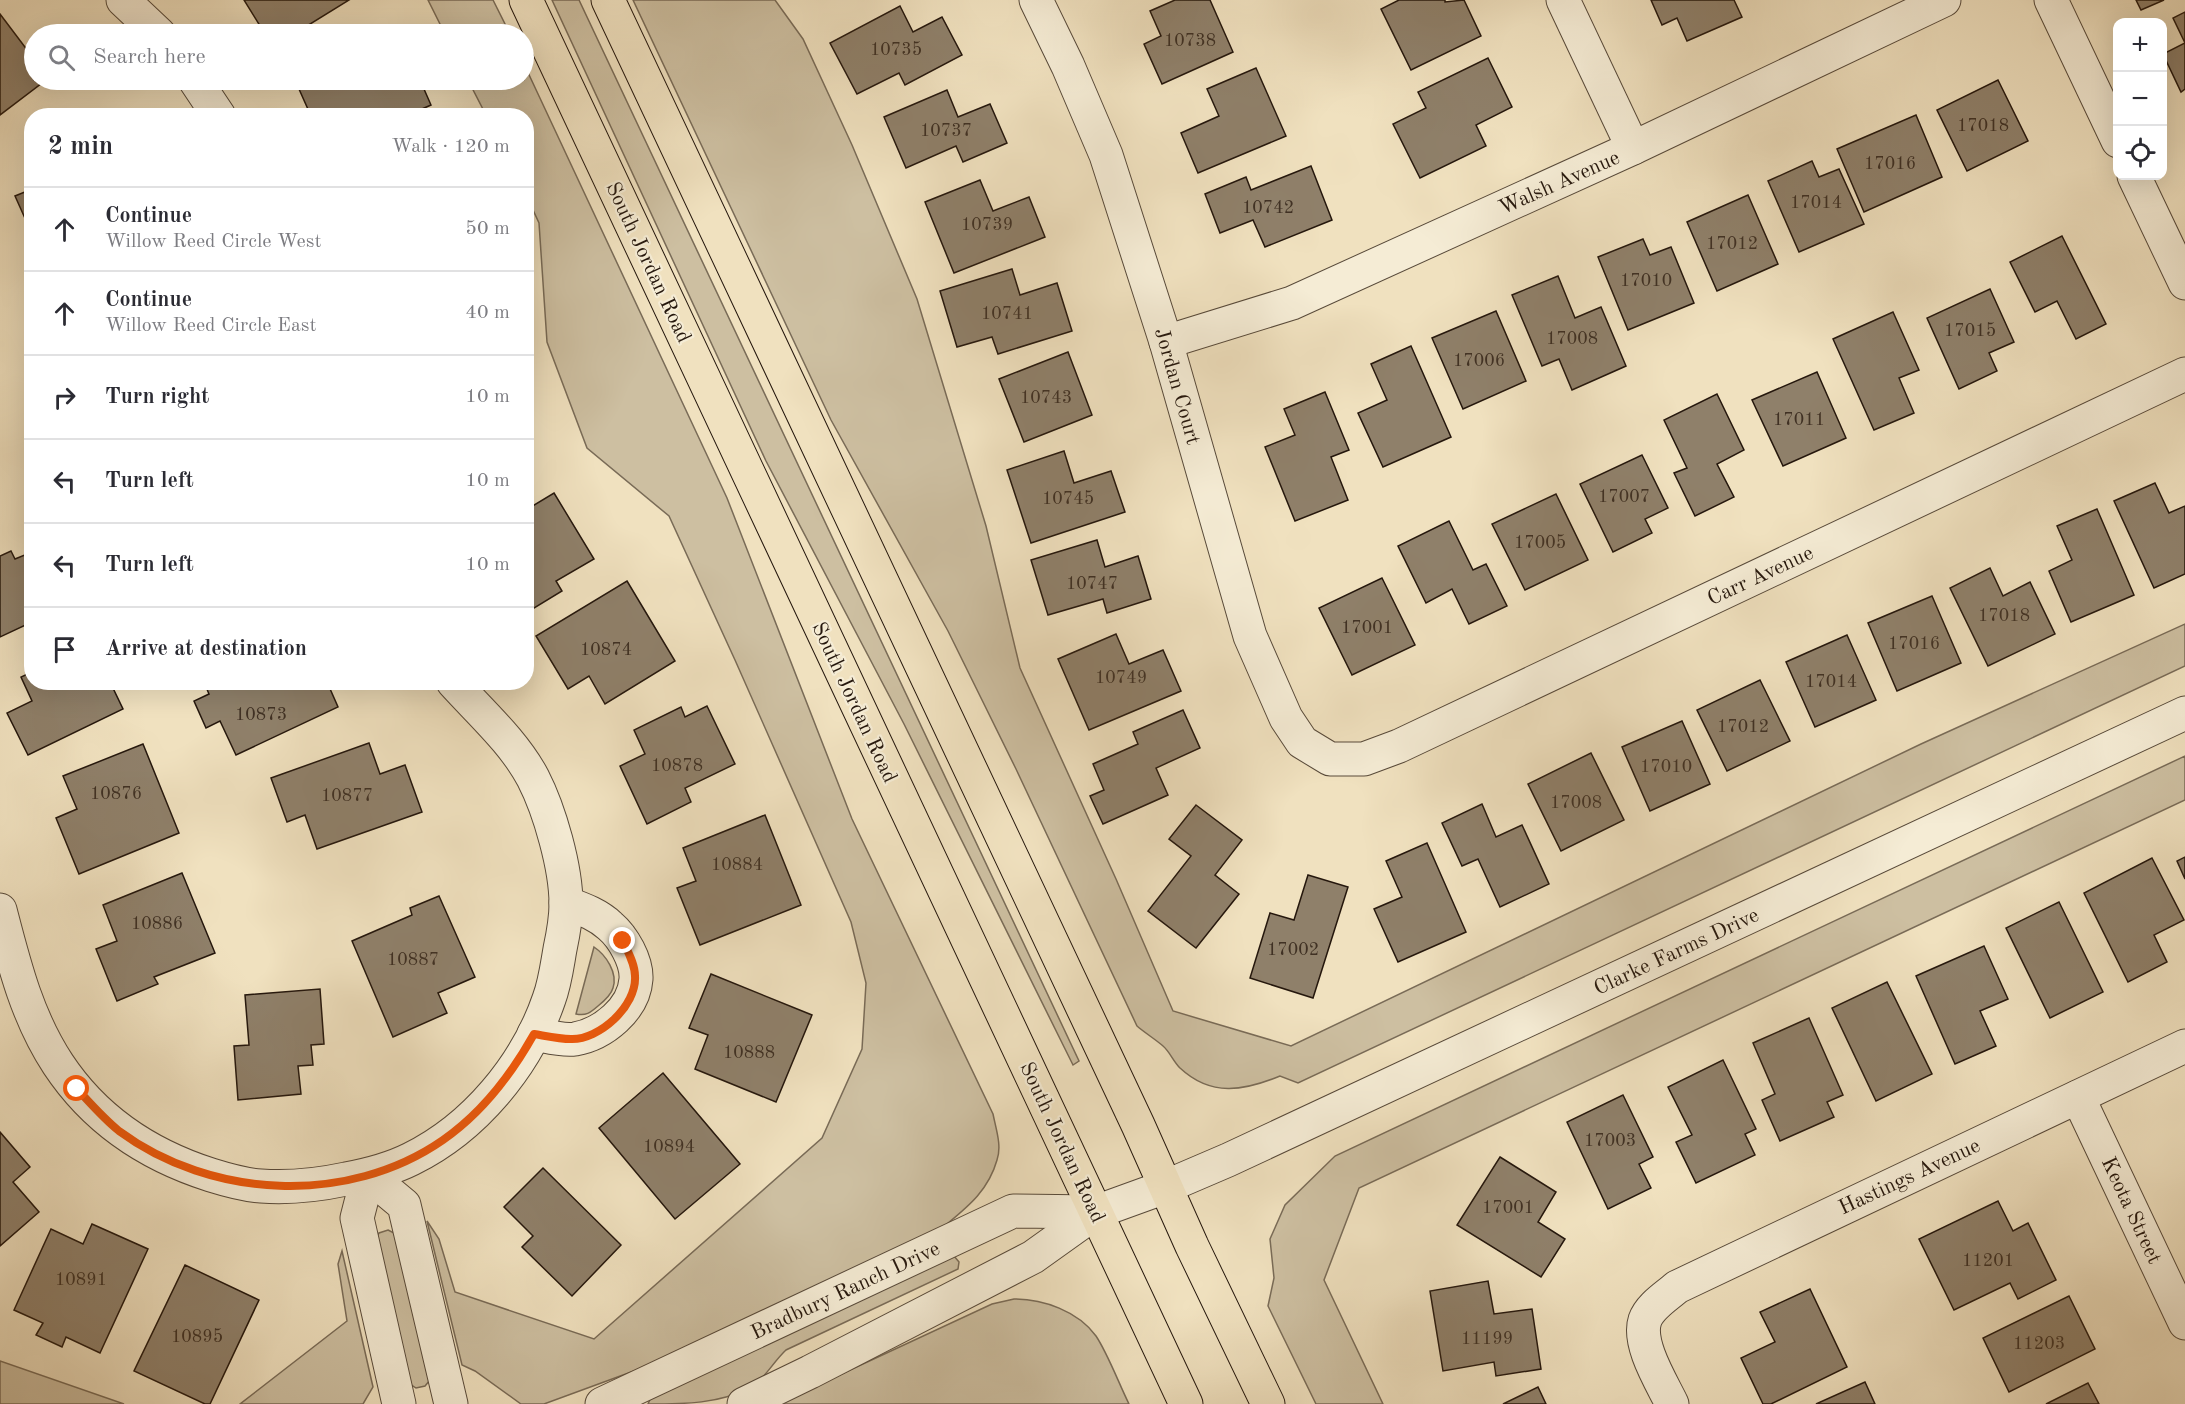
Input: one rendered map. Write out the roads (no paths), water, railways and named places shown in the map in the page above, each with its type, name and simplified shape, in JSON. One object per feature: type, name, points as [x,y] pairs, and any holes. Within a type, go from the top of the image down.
[{"type":"main road","name":"South Jordan Road","points":[[525,0],[1186,1404]]},
{"type":"main road","points":[[608,0],[1268,1404]]},
{"type":"street","points":[[123,0],[148,24]]},
{"type":"street","name":"Jordan Court","points":[[1036,0],[1068,66],[1106,154],[1166,342],[1250,636],[1286,718],[1302,742],[1330,759]]},
{"type":"street","points":[[1563,0],[1633,148]]},
{"type":"street","name":"Walsh Avenue","points":[[1166,342],[1292,303],[1633,148],[1944,0]]},
{"type":"street","points":[[2051,0],[2113,130]]},
{"type":"street","points":[[202,90],[214,108]]},
{"type":"street","points":[[2136,180],[2185,283]]},
{"type":"street","name":"Carr Avenue","points":[[1330,759],[1365,759],[1400,746],[2185,374]]},
{"type":"street","points":[[0,910],[16,970],[43,1040],[77,1089],[119,1131],[169,1160],[228,1180],[260,1186],[326,1184],[368,1175],[410,1160],[443,1140],[476,1113],[518,1062],[534,1034],[549,999],[556,974],[566,903],[555,841],[534,782],[524,762],[460,690]]},
{"type":"street","name":"Clarke Farms Drive","points":[[1166,1187],[2185,714]]},
{"type":"street","points":[[534,1034],[572,1040],[591,1035],[607,1026],[621,1013],[632,995],[636,978],[633,961],[623,941],[612,927],[597,915],[566,903]]},
{"type":"street","name":"Hastings Avenue","points":[[1672,1404],[1650,1361],[1645,1342],[1645,1321],[1658,1303],[1686,1282],[2185,1046]]},
{"type":"street","name":"Keota Street","points":[[2078,1097],[2185,1323]]},
{"type":"street","points":[[368,1175],[357,1218],[399,1404]]},
{"type":"street","points":[[368,1175],[405,1205],[451,1404]]},
{"type":"street","name":"Bradbury Ranch Drive","points":[[744,1404],[821,1367],[1033,1257],[1096,1212],[1166,1187]]},
{"type":"street","name":"Bradbury Ranch Drive","points":[[602,1404],[1013,1211],[1096,1212]]}]
